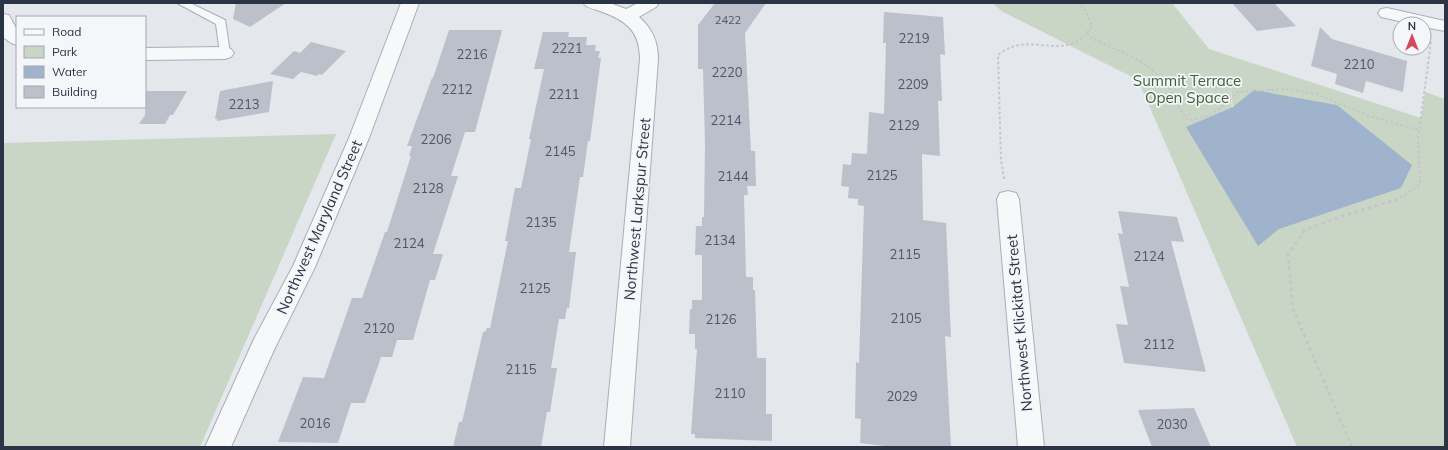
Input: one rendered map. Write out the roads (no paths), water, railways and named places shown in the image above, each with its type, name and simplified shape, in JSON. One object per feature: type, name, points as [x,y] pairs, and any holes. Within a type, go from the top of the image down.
[{"type":"street","points":[[3,16],[7,3]]},
{"type":"street","name":"Northwest Maryland Street","points":[[218,447],[263,347],[304,267],[353,153],[410,3]]},
{"type":"street","name":"Northwest Larkspur Street","points":[[592,3],[615,10],[635,22],[647,40],[649,59],[617,447]]},
{"type":"street","points":[[626,17],[650,3]]},
{"type":"street","points":[[1387,13],[1439,25]]},
{"type":"street","points":[[3,19],[10,34],[16,38]]},
{"type":"street","points":[[146,54],[225,53]]},
{"type":"street","name":"Northwest Klickitat Street","points":[[1008,199],[1031,447]]},
{"type":"lane","points":[[182,3],[221,22],[225,53]]},
{"type":"water","points":[[1254,90],[1337,105],[1412,165],[1401,188],[1279,229],[1258,246],[1186,127],[1233,107]]},
{"type":"park label","name":"Summit Terrace Open Space","points":[[1187,88]]}]
